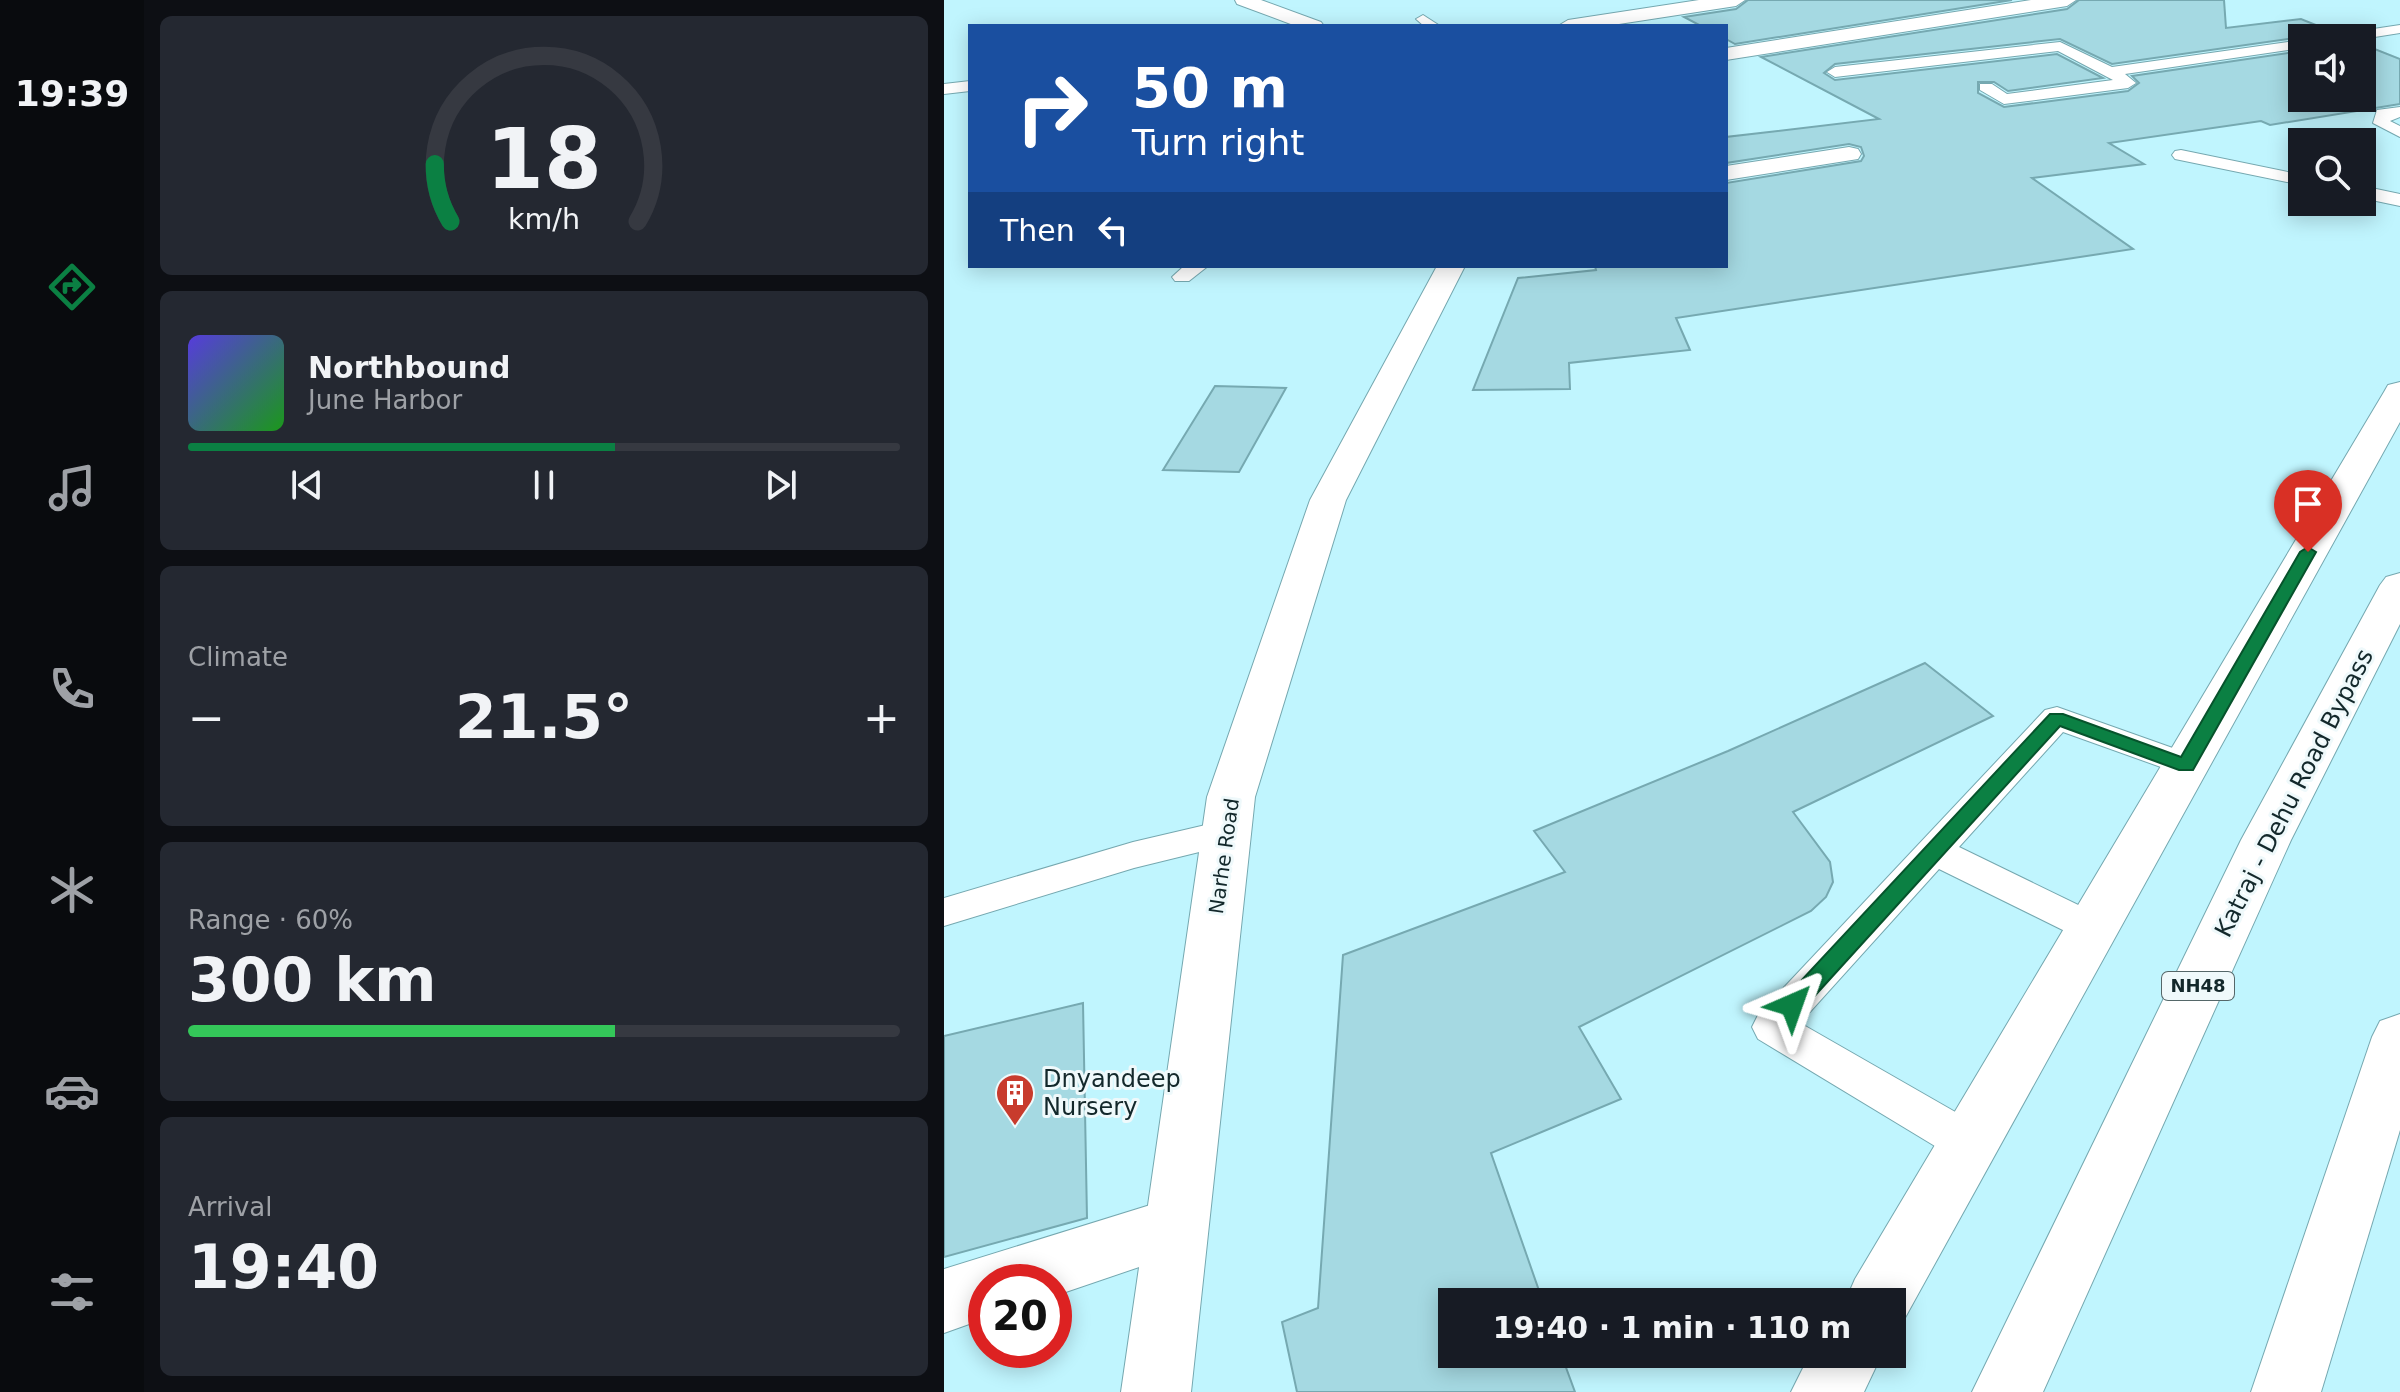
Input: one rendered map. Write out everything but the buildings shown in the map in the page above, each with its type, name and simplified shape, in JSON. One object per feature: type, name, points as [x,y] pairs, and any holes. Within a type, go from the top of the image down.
[{"type":"main road","points":[[1579,24],[1685,4],[1736,0]]},
{"type":"main road","points":[[1728,54],[2067,0]]},
{"type":"main road","points":[[1257,1],[1309,24]]},
{"type":"main road","points":[[1728,173],[1849,154]]},
{"type":"main road","name":"Narhe Road","points":[[1156,1392],[1231,797],[1328,500],[1450,268]]},
{"type":"main road","points":[[1886,1288],[2400,392]]},
{"type":"main road","name":"Katraj - Dehu Road Bypass","points":[[2007,1392],[2266,840],[2400,585]]},
{"type":"main road","points":[[2286,1392],[2400,1037]]},
{"type":"main road","points":[[1059,1264],[1176,1226]]},
{"type":"main road","points":[[944,1301],[968,1293]]},
{"type":"main road","points":[[1826,1392],[1840,1368]]},
{"type":"lane","points":[[2376,33],[2400,29]]},
{"type":"lane","points":[[1835,72],[2060,46],[2128,83],[2004,99],[1986,87]]},
{"type":"lane","points":[[2110,72],[2288,46]]},
{"type":"lane","points":[[944,89],[968,86]]},
{"type":"lane","points":[[944,106],[968,103]]},
{"type":"lane","points":[[2400,112],[2383,114],[2381,123],[2400,132]]},
{"type":"lane","points":[[2181,155],[2288,177]]},
{"type":"lane","points":[[2376,195],[2400,200]]},
{"type":"lane","points":[[1969,1143],[1772,1027],[2057,718],[2186,765]]},
{"type":"lane","points":[[944,912],[1133,855],[1227,833]]},
{"type":"lane","points":[[1935,851],[2092,928]]},
{"type":"place","name":"Dnyandeep Nursery","points":[[1015,1127]]},
{"type":"route","points":[[1792,1005],[2057,718],[2186,765],[2308,552]]}]
